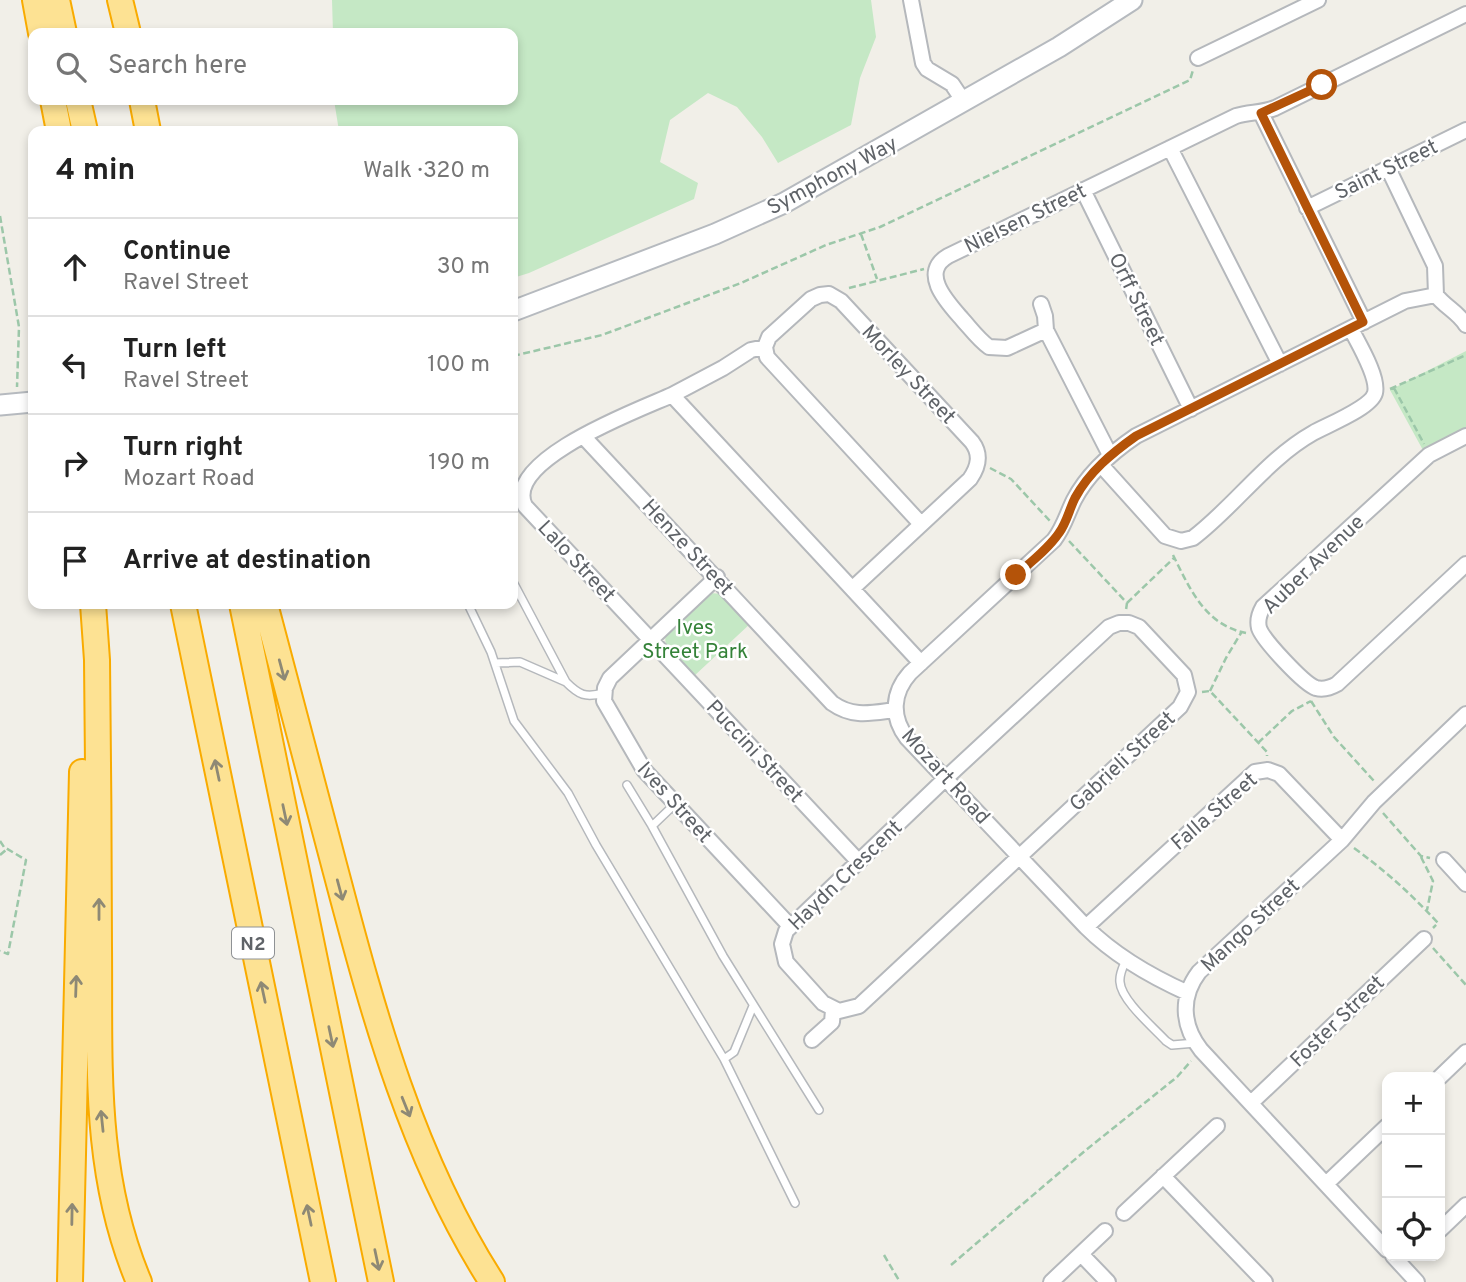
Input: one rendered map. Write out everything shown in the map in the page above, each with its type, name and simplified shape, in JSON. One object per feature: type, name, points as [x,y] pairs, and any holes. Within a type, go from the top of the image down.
[{"type":"highway","points":[[35,0],[40,28]]},
{"type":"highway","points":[[57,0],[63,28]]},
{"type":"highway","points":[[120,0],[127,28]]},
{"type":"highway","points":[[54,105],[58,126]]},
{"type":"highway","points":[[79,105],[84,126]]},
{"type":"highway","points":[[143,105],[147,126]]},
{"type":"highway","points":[[70,1282],[84,653],[91,609]]},
{"type":"highway","points":[[92,609],[97,660],[100,1112],[112,1193],[121,1230],[139,1282]]},
{"type":"highway","name":"N2","points":[[184,609],[323,1282]]},
{"type":"highway","points":[[243,609],[381,1282]]},
{"type":"highway","points":[[266,609],[360,966],[400,1093],[453,1212],[492,1282]]},
{"type":"main road","name":"Symphony Way","points":[[518,309],[715,234],[784,203],[1059,47],[1132,0]]},
{"type":"main road","points":[[0,405],[25,397]]},
{"type":"street","points":[[911,0],[923,63],[935,75],[951,84],[964,102]]},
{"type":"street","points":[[1198,58],[1318,0]]},
{"type":"street","name":"Nielsen Street","points":[[937,266],[948,256],[1236,116],[1261,113],[1466,14]]},
{"type":"street","points":[[1041,304],[1046,330],[1106,460],[1165,536],[1181,541],[1193,538],[1289,449],[1312,433],[1357,410],[1374,396],[1376,390],[1373,375],[1357,325],[1307,208],[1261,113]]},
{"type":"street","name":"Saint Street","points":[[1307,208],[1466,131]]},
{"type":"street","points":[[1170,148],[1280,364]]},
{"type":"street","points":[[1388,168],[1435,266],[1436,295],[1457,313],[1466,325]]},
{"type":"street","name":"Orff Street","points":[[1083,190],[1191,409]]},
{"type":"street","points":[[937,266],[937,285],[947,303],[989,347],[1007,348],[1046,330]]},
{"type":"street","points":[[829,294],[811,299],[772,333],[765,347],[770,361],[921,524]]},
{"type":"street","name":"Morley Street","points":[[829,294],[841,301],[976,447],[978,462],[973,475],[853,588]]},
{"type":"street","name":"Mozart Road","points":[[1188,993],[1157,979],[1106,947],[1020,857],[903,732],[895,710],[900,687],[921,663],[1054,540],[1064,526],[1081,488],[1106,460],[1136,436],[1405,301],[1436,295]]},
{"type":"street","name":"Lalo Street","points":[[650,639],[523,501],[522,489],[526,480],[568,443],[672,395],[751,350],[765,347]]},
{"type":"street","points":[[672,395],[921,663]]},
{"type":"street","name":"Henze Street","points":[[583,436],[832,703],[854,714],[895,710]]},
{"type":"street","name":"Auber Avenue","points":[[1308,684],[1263,636],[1258,619],[1263,607],[1429,454],[1466,436]]},
{"type":"street","points":[[1308,684],[1320,689],[1337,684],[1466,564]]},
{"type":"street","points":[[604,693],[610,678],[717,577]]},
{"type":"street","name":"Gabrieli Street","points":[[946,778],[1114,625],[1129,623],[1139,627],[1184,675],[1188,692],[1180,707],[1020,857]]},
{"type":"street","name":"Puccini Street","points":[[650,639],[859,862]]},
{"type":"street","name":"Ives Street","points":[[604,693],[607,708],[635,757],[790,926]]},
{"type":"street","name":"Mango Street","points":[[1382,1245],[1198,1046],[1186,1018],[1188,993],[1199,972],[1342,840],[1379,797],[1466,714]]},
{"type":"street","name":"Falla Street","points":[[1086,927],[1249,776],[1261,770],[1268,770],[1284,778],[1342,840]]},
{"type":"street","name":"Haydn Crescent","points":[[833,1010],[823,1003],[786,962],[782,944],[790,926],[946,778]]},
{"type":"street","points":[[812,1040],[832,1022],[833,1010],[846,1011],[859,1006],[1020,857]]},
{"type":"street","points":[[1444,860],[1466,884]]},
{"type":"street","name":"Foster Street","points":[[1251,1103],[1424,939]]},
{"type":"street","points":[[1445,1072],[1466,1052]]},
{"type":"street","points":[[1124,1213],[1217,1126]]},
{"type":"street","points":[[1326,1184],[1382,1131]]},
{"type":"street","points":[[1163,1176],[1265,1282]]},
{"type":"street","points":[[1445,1225],[1466,1205]]},
{"type":"street","points":[[1051,1282],[1105,1231]]},
{"type":"street","points":[[1081,1254],[1108,1282]]},
{"type":"street","points":[[1404,1261],[1417,1282]]},
{"type":"lane","points":[[518,591],[566,682],[578,695],[590,697],[604,693]]},
{"type":"lane","points":[[470,609],[495,663],[514,721],[568,793],[596,845],[724,1059],[795,1203]]},
{"type":"lane","points":[[495,663],[520,662],[566,682]]},
{"type":"lane","points":[[627,785],[723,956],[819,1110]]},
{"type":"lane","points":[[652,826],[676,803]]},
{"type":"lane","points":[[1126,960],[1120,973],[1120,985],[1124,995],[1166,1041],[1172,1045],[1198,1046]]},
{"type":"lane","points":[[724,1059],[734,1052],[753,1006]]},
{"type":"path","points":[[518,355],[613,331],[741,283],[827,245],[880,227],[1189,80],[1198,58]]},
{"type":"path","points":[[0,216],[19,327],[25,397]]},
{"type":"path","points":[[861,234],[877,279]]},
{"type":"path","points":[[829,294],[877,279],[937,266]]},
{"type":"path","points":[[1374,396],[1466,355]]},
{"type":"path","points":[[1394,388],[1429,454]]},
{"type":"path","points":[[1165,536],[1192,594],[1214,620],[1241,632],[1263,636]]},
{"type":"path","points":[[1127,603],[1175,557]]},
{"type":"path","points":[[1210,691],[1241,632]]},
{"type":"path","points":[[1308,684],[1311,701],[1334,737],[1419,854],[1433,881],[1427,911]]},
{"type":"path","points":[[1188,692],[1210,691],[1266,752],[1268,770]]},
{"type":"path","points":[[1258,743],[1292,711],[1311,701]]},
{"type":"path","points":[[1342,840],[1392,876],[1438,923],[1424,939],[1466,985]]},
{"type":"path","points":[[0,841],[7,849],[26,860],[8,954],[0,951]]},
{"type":"path","points":[[0,855],[7,849]]},
{"type":"path","points":[[1419,854],[1444,860]]},
{"type":"path","points":[[951,1265],[1177,1077],[1198,1046]]},
{"type":"path","points":[[884,1255],[900,1282]]},
{"type":"green space","points":[[332,0],[871,0],[876,37],[860,78],[851,125],[778,163],[762,137],[737,107],[708,93],[670,120],[660,162],[698,183],[694,199],[518,276],[518,126],[338,126],[335,105],[518,105],[518,28],[333,28]]},
{"type":"green space","points":[[1466,351],[1466,431],[1424,452],[1390,390]]},
{"type":"green space","name":"Ives Street Park","points":[[710,593],[723,594],[751,623],[693,677],[669,652],[666,633]]},
{"type":"route","points":[[1016,575],[1054,540],[1064,526],[1071,505],[1085,481],[1123,445],[1363,322],[1261,113],[1322,85]]}]
